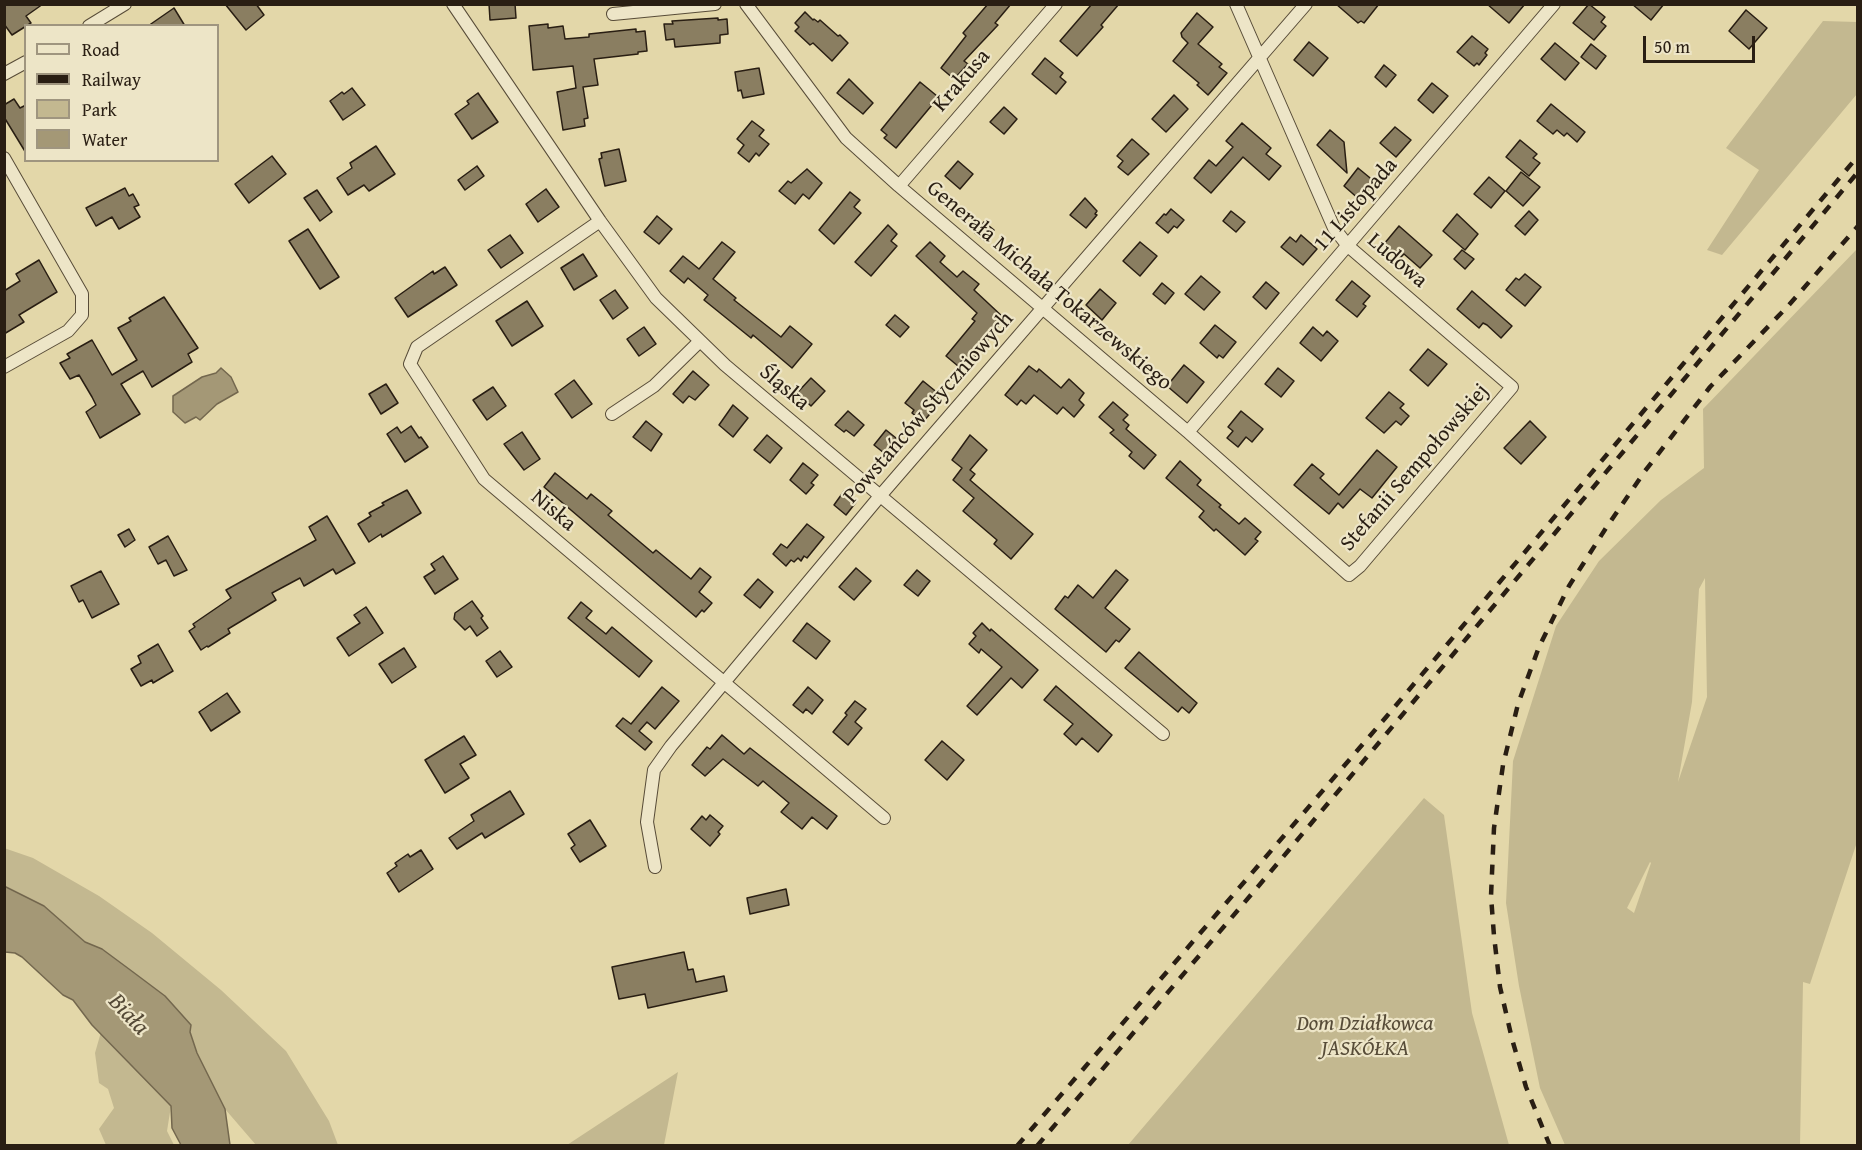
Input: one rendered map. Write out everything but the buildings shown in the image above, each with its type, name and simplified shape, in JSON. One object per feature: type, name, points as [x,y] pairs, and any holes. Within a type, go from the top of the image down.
[{"type":"street","points":[[92,24],[125,4]]},
{"type":"street","name":"Śląska","points":[[453,4],[600,221],[656,298],[725,366],[1163,734]]},
{"type":"street","points":[[614,14],[715,4]]},
{"type":"street","name":"Generała Michała Tokarzewskiego","points":[[746,4],[846,138],[899,186],[1188,432],[1349,575]]},
{"type":"street","name":"Krakusa","points":[[899,186],[1056,4]]},
{"type":"street","name":"Ludowa","points":[[1236,4],[1334,228],[1348,246],[1512,387]]},
{"type":"street","name":"Powstańców Styczniowych","points":[[655,867],[646,822],[654,770],[671,746],[880,496],[1306,4]]},
{"type":"street","name":"11 Listopada","points":[[1188,432],[1554,4]]},
{"type":"street","points":[[4,74],[24,63]]},
{"type":"street","points":[[4,159],[82,294],[82,315],[68,331],[4,367]]},
{"type":"street","name":"Niska","points":[[600,221],[417,347],[410,364],[484,480],[884,818]]},
{"type":"street","points":[[612,414],[654,386],[700,341]]},
{"type":"street","name":"Stefanii Sempołowskiej","points":[[1349,575],[1360,566],[1512,387]]},
{"type":"green space","points":[[1823,21],[1857,22],[1857,94],[1722,255],[1707,250],[1759,170],[1726,148]]},
{"type":"green space","points":[[1857,249],[1857,842],[1810,984],[1803,982],[1800,1145],[1565,1145],[1540,1088],[1519,986],[1506,903],[1513,761],[1556,626],[1599,561],[1661,500],[1704,468],[1703,409]],"holes":[[[1705,578],[1707,697],[1678,782],[1692,702],[1699,589]],[[1651,863],[1634,913],[1627,908]]]},
{"type":"green space","name":"Dom Działkowca JASKÓŁKA","points":[[1424,798],[1444,815],[1472,1013],[1509,1145],[1128,1145]]},
{"type":"green space","points":[[4,848],[33,858],[99,896],[152,933],[221,990],[286,1051],[329,1121],[338,1145],[256,1145],[225,1109],[197,1053],[190,1032],[191,1025],[165,996],[133,972],[102,949],[85,942],[44,906],[5,886]]},
{"type":"green space","points":[[101,1032],[171,1106],[167,1131],[174,1145],[106,1145],[99,1129],[114,1108],[108,1089],[99,1083],[95,1053]]},
{"type":"green space","points":[[678,1072],[664,1145],[567,1145]]},
{"type":"water","points":[[221,368],[231,377],[238,392],[217,404],[200,420],[196,417],[185,423],[173,412],[173,396]]},
{"type":"water","name":"Biała","points":[[4,886],[44,906],[85,942],[102,949],[133,972],[165,996],[191,1025],[190,1032],[197,1053],[225,1109],[230,1145],[181,1145],[172,1128],[171,1106],[92,1025],[73,1000],[63,995],[22,957],[15,953],[5,952]]},
{"type":"railway","points":[[1017,1146],[1387,716],[1858,156]]},
{"type":"railway","points":[[1037,1146],[1267,876],[1858,172]]},
{"type":"railway","points":[[1550,1146],[1526,1087],[1512,1039],[1500,987],[1491,896],[1494,828],[1503,765],[1518,704],[1539,647],[1569,586],[1645,471],[1710,387],[1788,306],[1858,226]]}]
